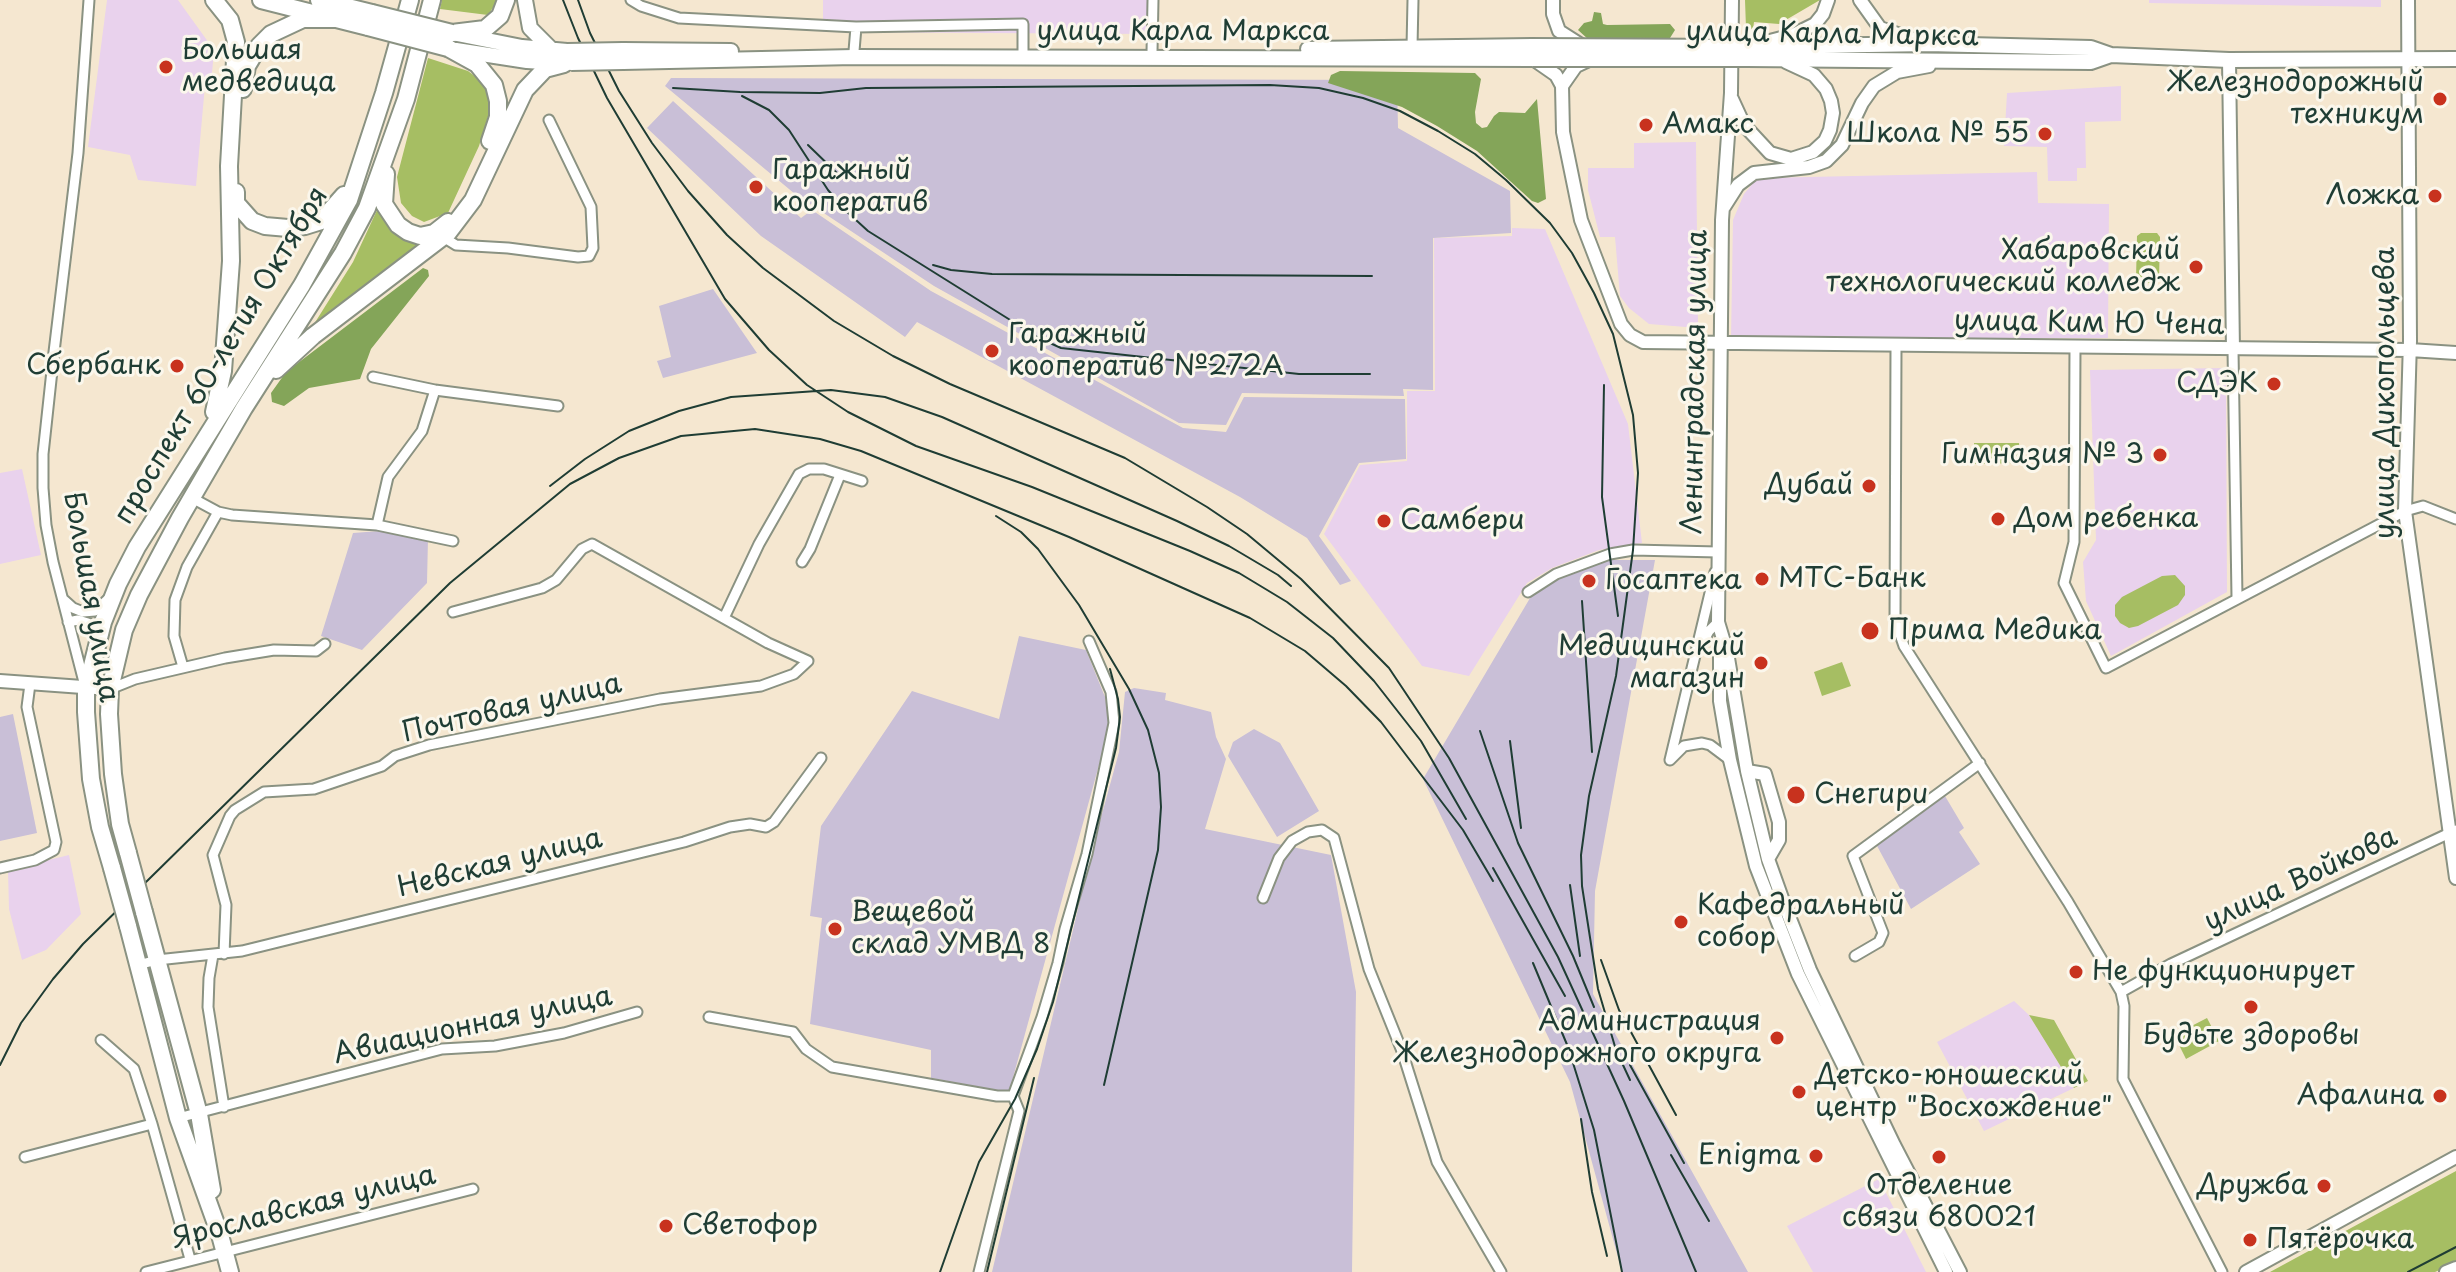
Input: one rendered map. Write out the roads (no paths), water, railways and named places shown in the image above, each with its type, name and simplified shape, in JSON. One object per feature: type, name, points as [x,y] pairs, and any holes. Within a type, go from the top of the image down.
[{"type":"highway","points":[[205,436],[214,414],[223,371],[231,261],[229,166],[236,42],[230,20],[214,0]]},
{"type":"highway","points":[[261,0],[334,19]]},
{"type":"highway","points":[[319,0],[370,20],[450,41],[477,64],[494,85],[498,101],[495,131],[455,215],[434,233],[420,236],[408,232],[390,217],[383,193],[388,157],[406,99]]},
{"type":"highway","points":[[351,0],[370,20]]},
{"type":"highway","name":"проспект 60-летия Октября","points":[[86,690],[118,584],[137,547],[326,244],[356,182],[410,0]]},
{"type":"highway","points":[[450,41],[485,29],[500,16],[506,0]]},
{"type":"highway","name":"проспект 60-летия Октября","points":[[110,689],[124,630],[139,595],[244,408],[367,208],[406,99],[432,2]]},
{"type":"highway","points":[[356,182],[321,221],[305,226],[265,226],[252,221],[236,203],[244,78],[251,59],[265,40],[284,26],[313,18],[370,20]]},
{"type":"highway","points":[[244,408],[296,351],[443,237],[460,219],[473,200],[525,90],[545,69],[564,57]]},
{"type":"highway","name":"Большая улица","points":[[110,689],[113,774],[120,824],[199,1114],[222,1243]]},
{"type":"highway","name":"Большая улица","points":[[86,690],[91,779],[100,827],[178,1118],[230,1272]]},
{"type":"main road","points":[[525,0],[530,28],[564,57]]},
{"type":"main road","points":[[1533,52],[1548,35],[1553,0]]},
{"type":"main road","points":[[1748,53],[1807,29],[1820,20],[1828,0]]},
{"type":"main road","points":[[1860,0],[1880,28],[1928,44]]},
{"type":"main road","name":"улица Дикопольцева","points":[[2408,0],[2410,350],[2405,511],[2453,832],[2456,878]]},
{"type":"main road","name":"Ленинградская улица","points":[[1718,556],[1722,214],[1731,93],[1733,4]]},
{"type":"main road","points":[[1553,14],[1561,33],[1581,45]]},
{"type":"main road","points":[[450,41],[490,42],[564,57],[623,56]]},
{"type":"main road","name":"улица Карла Маркса","points":[[623,56],[1412,47],[1533,52],[1593,59],[1928,44],[2091,48],[2111,55],[2229,60],[2456,59]]},
{"type":"main road","points":[[1533,52],[1581,45],[1748,53],[1799,66],[1814,75],[1829,94],[1833,119],[1825,141],[1808,154],[1787,159],[1770,153],[1752,137],[1737,113],[1731,93]]},
{"type":"main road","points":[[1533,52],[1556,75],[1562,86],[1576,66],[1593,59]]},
{"type":"main road","name":"улица Карла Маркса","points":[[623,56],[1533,52]]},
{"type":"main road","name":"улица Карла Маркса","points":[[1748,53],[1972,62],[2091,62],[2111,55]]},
{"type":"main road","points":[[2229,60],[2233,350]]},
{"type":"main road","points":[[1722,214],[1728,198],[1754,173],[1809,167],[1831,158],[1842,145],[1866,96],[1888,76],[1913,67],[1972,62]]},
{"type":"main road","name":"улица Ким Ю Чена","points":[[1562,86],[1563,132],[1576,199],[1592,250],[1624,329],[1633,338],[1650,343],[2410,350],[2456,353]]},
{"type":"main road","points":[[1718,556],[1720,701],[1730,760],[1756,866],[1793,965],[1946,1272]]},
{"type":"main road","points":[[1720,629],[1727,652],[1747,771],[1768,859],[1810,970],[1894,1145],[1960,1272]]},
{"type":"main road","points":[[0,681],[86,690],[110,689]]},
{"type":"main road","points":[[1747,771],[1765,774],[1779,822],[1779,840],[1768,859]]},
{"type":"main road","points":[[2246,1272],[2456,1157]]},
{"type":"main road","points":[[2446,1272],[2456,1268]]},
{"type":"street","name":"Большая улица","points":[[86,690],[61,598],[46,525],[43,454],[78,153],[89,0]]},
{"type":"street","points":[[631,0],[650,10],[679,18],[856,27],[1023,24],[1023,51]]},
{"type":"street","points":[[1152,52],[1153,0]]},
{"type":"street","points":[[1412,47],[1413,0]]},
{"type":"street","points":[[854,51],[856,27]]},
{"type":"street","points":[[443,237],[456,245],[589,256],[593,248],[591,207],[549,120]]},
{"type":"street","points":[[1896,347],[1895,620],[1904,646],[2121,992],[2124,1006],[2123,1079],[2222,1272]]},
{"type":"street","points":[[2075,348],[2074,542],[2064,583],[2106,668],[2405,511],[2423,506],[2456,519]]},
{"type":"street","points":[[2233,350],[2237,597]]},
{"type":"street","points":[[373,377],[435,390],[558,406]]},
{"type":"street","points":[[377,525],[388,477],[422,431],[431,412],[435,390]]},
{"type":"street","points":[[453,612],[542,588],[556,580],[582,549],[592,544],[724,618],[759,544],[799,474],[809,469],[824,469],[862,481]]},
{"type":"street","points":[[802,562],[840,475]]},
{"type":"street","points":[[192,498],[218,512],[261,518],[377,525],[453,541]]},
{"type":"street","points":[[183,667],[174,636],[175,600],[187,567],[218,512]]},
{"type":"street","points":[[1528,592],[1556,574],[1610,554],[1633,550],[1718,556]]},
{"type":"street","name":"Ленинградская улица","points":[[1718,556],[1670,760],[1684,746],[1702,743],[1710,745],[1730,760]]},
{"type":"street","points":[[61,598],[83,612],[95,611],[118,584]]},
{"type":"street","name":"Почтовая улица","points":[[224,954],[226,905],[213,855],[235,810],[264,792],[314,789],[382,766],[395,756],[429,745],[660,699],[761,686],[794,674],[808,661],[724,618]]},
{"type":"street","points":[[68,622],[78,620],[88,623],[99,639]]},
{"type":"street","points":[[1695,658],[1709,631],[1720,629]]},
{"type":"street","points":[[979,1272],[1019,1111],[1013,1096],[1058,963],[1087,854],[1114,723],[1111,692],[1089,641]]},
{"type":"street","points":[[110,689],[183,667],[274,650],[316,651],[325,644]]},
{"type":"street","points":[[0,868],[35,860],[54,850],[56,842],[27,707],[30,684]]},
{"type":"street","name":"Невская улица","points":[[138,965],[157,960],[224,954],[684,842],[730,827],[750,824],[766,827],[774,822],[821,758]]},
{"type":"street","points":[[1855,956],[1879,942],[1883,933],[1853,856],[1980,763]]},
{"type":"street","points":[[1263,898],[1279,858],[1292,841],[1308,832],[1322,830],[1334,838],[1369,969],[1402,1051],[1437,1162],[1501,1272]]},
{"type":"street","name":"улица Войкова","points":[[2121,992],[2185,957],[2453,832]]},
{"type":"street","points":[[213,955],[208,1007],[224,1107]]},
{"type":"street","name":"Авиационная улица","points":[[178,1118],[442,1049],[495,1046],[564,1033],[637,1012]]},
{"type":"street","points":[[709,1017],[793,1032],[806,1049],[832,1067],[997,1096],[1013,1096]]},
{"type":"street","points":[[101,1040],[134,1069],[190,1259]]},
{"type":"street","points":[[25,1157],[152,1124]]},
{"type":"street","name":"Ярославская улица","points":[[146,1272],[190,1259],[222,1243],[473,1189]]},
{"type":"tram line","points":[[2408,1272],[2456,1247]]},
{"type":"railway","points":[[563,0],[607,98],[725,299],[769,350],[807,385],[848,412],[916,446],[1032,487],[1190,551],[1239,573],[1287,602],[1333,638],[1374,681],[1421,741],[1466,819]]},
{"type":"railway","points":[[578,0],[590,33],[619,91],[652,143],[688,191],[727,235],[763,268],[834,321],[893,356],[950,384],[1125,458],[1207,507],[1247,534],[1301,579],[1389,668],[1449,758],[1558,957],[1624,1101],[1696,1272]]},
{"type":"railway","points":[[673,88],[820,93],[866,88],[1270,85],[1319,88],[1400,111],[1438,131],[1475,154],[1550,223],[1572,253],[1613,334],[1633,415],[1638,473],[1633,550],[1616,676],[1589,796],[1581,855],[1582,886],[1598,989],[1616,1050],[1630,1080]]},
{"type":"railway","points":[[742,96],[769,110],[789,130],[828,190],[868,231],[1039,338],[1061,348],[1299,374],[1370,374]]},
{"type":"railway","points":[[808,145],[843,179]]},
{"type":"railway","points":[[933,265],[992,274],[1372,276]]},
{"type":"railway","points":[[1604,385],[1602,497],[1618,616]]},
{"type":"railway","points":[[550,486],[629,431],[679,411],[731,397],[831,390],[885,397],[942,417],[1177,521],[1229,546],[1291,586]]},
{"type":"railway","points":[[0,1065],[21,1023],[83,944],[450,583],[570,484],[619,458],[681,436],[755,429],[820,439],[861,451],[1069,537],[1250,618],[1305,651],[1346,686],[1381,722],[1463,830],[1493,881]]},
{"type":"railway","points":[[996,516],[1021,532],[1038,549],[1079,605],[1129,689],[1148,730],[1159,773],[1161,807],[1158,850],[1104,1085]]},
{"type":"railway","points":[[1582,601],[1592,752]]},
{"type":"railway","points":[[940,1272],[979,1162],[1015,1099],[1053,1002],[1116,748],[1120,717],[1110,669]]},
{"type":"railway","points":[[1480,731],[1518,843],[1594,1007]]},
{"type":"railway","points":[[1510,741],[1521,828]]},
{"type":"railway","points":[[1493,868],[1565,996]]},
{"type":"railway","points":[[1570,885],[1580,956]]},
{"type":"railway","points":[[1601,960],[1619,1010],[1676,1115]]},
{"type":"railway","points":[[1533,963],[1568,1047],[1594,1130],[1622,1272]]},
{"type":"railway","points":[[1630,1065],[1684,1163]]},
{"type":"railway","points":[[987,1272],[1034,1078]]},
{"type":"railway","points":[[1581,1119],[1592,1192],[1607,1256]]},
{"type":"railway","points":[[1671,1155],[1709,1221]]},
{"type":"place","name":"Большая медведица","points":[[166,67]]},
{"type":"place","name":"Железнодорожный техникум","points":[[2440,99]]},
{"type":"place","name":"Амакс","points":[[1646,125]]},
{"type":"place","name":"Школа № 55","points":[[2045,134]]},
{"type":"place","name":"Гаражный кооператив","points":[[756,187]]},
{"type":"place","name":"Ложка","points":[[2435,196]]},
{"type":"place","name":"Хабаровский технологический колледж","points":[[2196,267]]},
{"type":"place","name":"Гаражный кооператив №272А","points":[[992,351]]},
{"type":"place","name":"Сбербанк","points":[[177,366]]},
{"type":"place","name":"СДЭК","points":[[2274,384]]},
{"type":"place","name":"Гимназия № 3","points":[[2160,455]]},
{"type":"place","name":"Дубай","points":[[1869,486]]},
{"type":"place","name":"Дом ребенка","points":[[1998,519]]},
{"type":"place","name":"Самбери","points":[[1384,521]]},
{"type":"place","name":"МТС-Банк","points":[[1762,579]]},
{"type":"place","name":"Госаптека","points":[[1589,581]]},
{"type":"place","name":"Прима Медика","points":[[1870,631]]},
{"type":"place","name":"Медицинский магазин","points":[[1761,663]]},
{"type":"place","name":"Снегири","points":[[1796,795]]},
{"type":"place","name":"Кафедральный собор","points":[[1681,922]]},
{"type":"place","name":"Вещевой склад УМВД 8","points":[[835,929]]},
{"type":"place","name":"Не функционирует","points":[[2076,972]]},
{"type":"place","name":"Будьте здоровы","points":[[2251,1007]]},
{"type":"place","name":"Администрация Железнодорожного округа","points":[[1777,1038]]},
{"type":"place","name":"Детско-юношеский центр \"Восхождение\"","points":[[1799,1092]]},
{"type":"place","name":"Афалина","points":[[2440,1096]]},
{"type":"place","name":"Enigma","points":[[1816,1156]]},
{"type":"place","name":"Отделение связи 680021","points":[[1939,1157]]},
{"type":"place","name":"Дружба","points":[[2324,1186]]},
{"type":"place","name":"Светофор","points":[[666,1226]]},
{"type":"place","name":"Пятёрочка","points":[[2250,1240]]}]
